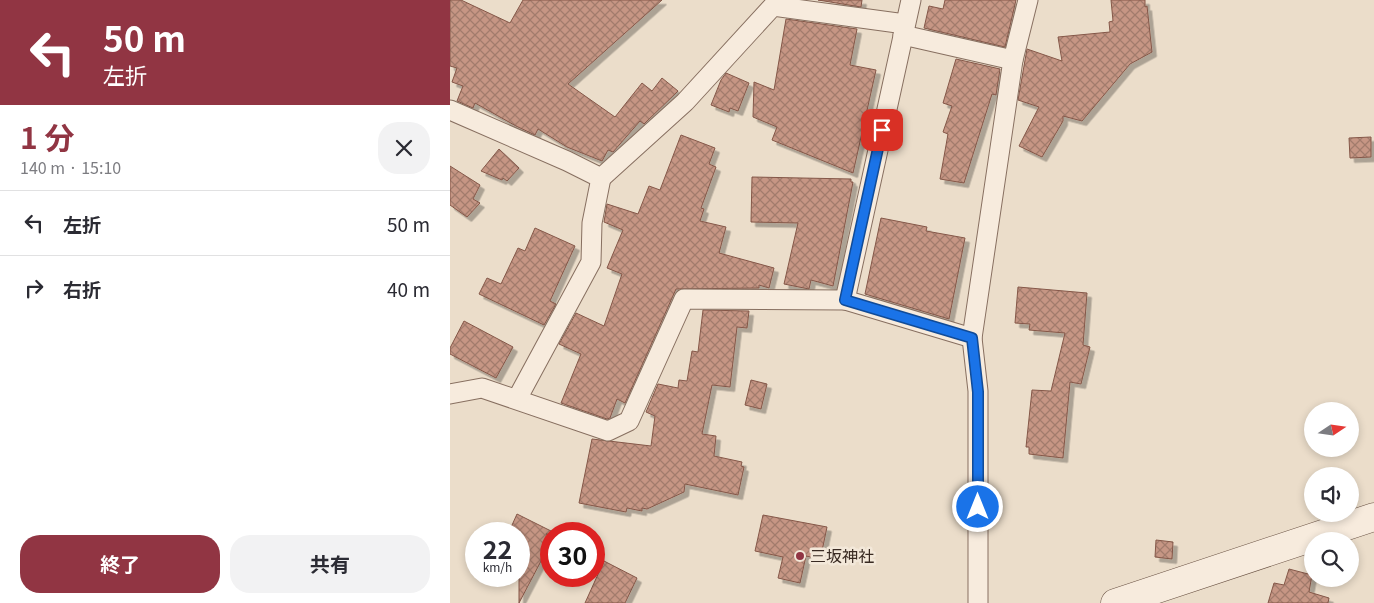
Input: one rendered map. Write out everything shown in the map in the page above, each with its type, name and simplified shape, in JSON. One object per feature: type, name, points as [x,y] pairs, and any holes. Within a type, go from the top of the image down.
[{"type":"street","points":[[845,300],[911,0]]},
{"type":"street","points":[[978,603],[978,392],[972,338],[1013,60],[1028,0]]},
{"type":"street","points":[[516,400],[591,262],[592,223],[601,178],[685,102],[773,6],[904,30],[1013,60]]},
{"type":"street","points":[[450,110],[567,161],[601,178]]},
{"type":"street","points":[[450,394],[482,388],[608,431],[629,420],[684,299],[845,300],[972,338]]},
{"type":"street","points":[[1115,603],[1374,517]]},
{"type":"building","points":[[450,0],[461,0],[510,23],[523,0],[662,0],[568,84],[615,117],[642,83],[652,91],[662,78],[678,91],[644,124],[640,121],[613,152],[608,150],[602,161],[567,147],[538,129],[535,135],[475,103],[473,108],[457,101],[463,86],[452,82],[457,68],[450,66]]},
{"type":"building","points":[[818,0],[862,0],[861,7]]},
{"type":"building","points":[[945,0],[1016,0],[1005,47],[924,28],[929,6],[943,9]]},
{"type":"building","points":[[1111,0],[1145,0],[1152,52],[1130,64],[1082,121],[1063,116],[1063,121],[1042,157],[1019,146],[1039,107],[1018,100],[1027,49],[1062,61],[1058,37],[1110,32],[1109,22],[1113,21]]},
{"type":"building","points":[[786,19],[857,29],[850,65],[876,70],[853,173],[772,140],[777,127],[753,117],[754,82],[774,90]]},
{"type":"building","points":[[956,59],[1000,69],[996,95],[992,94],[964,183],[940,179],[948,134],[943,132],[952,106],[943,103]]},
{"type":"building","points":[[726,73],[749,83],[738,111],[730,108],[729,112],[711,105],[721,80]]},
{"type":"building","points":[[681,135],[715,148],[709,164],[716,167],[701,208],[704,209],[700,221],[726,227],[719,253],[774,268],[769,288],[759,285],[759,288],[676,289],[625,403],[617,399],[610,418],[607,419],[561,403],[581,354],[559,344],[576,313],[604,326],[622,274],[607,268],[623,230],[604,222],[607,204],[638,214],[649,186],[660,190]]},
{"type":"building","points":[[1371,137],[1371,157],[1350,158],[1349,138]]},
{"type":"building","points":[[499,149],[519,168],[507,181],[481,171]]},
{"type":"building","points":[[450,166],[480,185],[473,199],[480,203],[467,217],[450,205]]},
{"type":"building","points":[[752,177],[851,179],[851,182],[853,182],[833,286],[811,280],[809,289],[784,284],[798,223],[751,222]]},
{"type":"building","points":[[881,218],[927,227],[926,231],[965,238],[949,319],[865,294]]},
{"type":"building","points":[[535,228],[575,246],[550,301],[556,304],[544,325],[479,294],[487,278],[501,284],[518,248],[525,251]]},
{"type":"building","points":[[1018,287],[1087,293],[1083,345],[1090,347],[1081,384],[1070,382],[1063,458],[1029,454],[1029,447],[1026,447],[1032,390],[1051,391],[1065,333],[1029,330],[1030,324],[1015,323]]},
{"type":"building","points":[[703,310],[749,311],[747,328],[737,327],[730,387],[712,385],[702,434],[716,436],[714,456],[742,462],[741,466],[744,467],[738,495],[685,484],[684,492],[647,509],[642,508],[642,511],[627,508],[626,512],[579,503],[592,439],[651,446],[655,416],[646,412],[658,384],[678,388],[679,380],[687,381],[692,351],[698,352]]},
{"type":"building","points":[[464,321],[513,347],[496,378],[450,354],[450,348]]},
{"type":"building","points":[[751,380],[767,384],[761,409],[745,405]]},
{"type":"building","points":[[517,514],[540,526],[540,563],[530,582],[530,522],[513,522]]},
{"type":"building","points":[[763,515],[827,527],[822,551],[817,550],[815,558],[806,556],[800,583],[778,578],[783,557],[755,551]]},
{"type":"building","points":[[1156,540],[1173,542],[1172,559],[1155,557]]},
{"type":"building","points":[[605,562],[637,578],[625,603],[585,603],[592,587],[605,587]]},
{"type":"building","points":[[1289,569],[1304,573],[1304,587],[1310,587],[1309,592],[1329,598],[1328,603],[1268,603],[1274,583],[1284,585]]},
{"type":"building","points":[[519,587],[527,587],[519,603]]},
{"type":"place","name":"三坂神社","points":[[800,556]]},
{"type":"route","points":[[882,130],[845,300],[972,338],[978,392],[978,507]]}]
